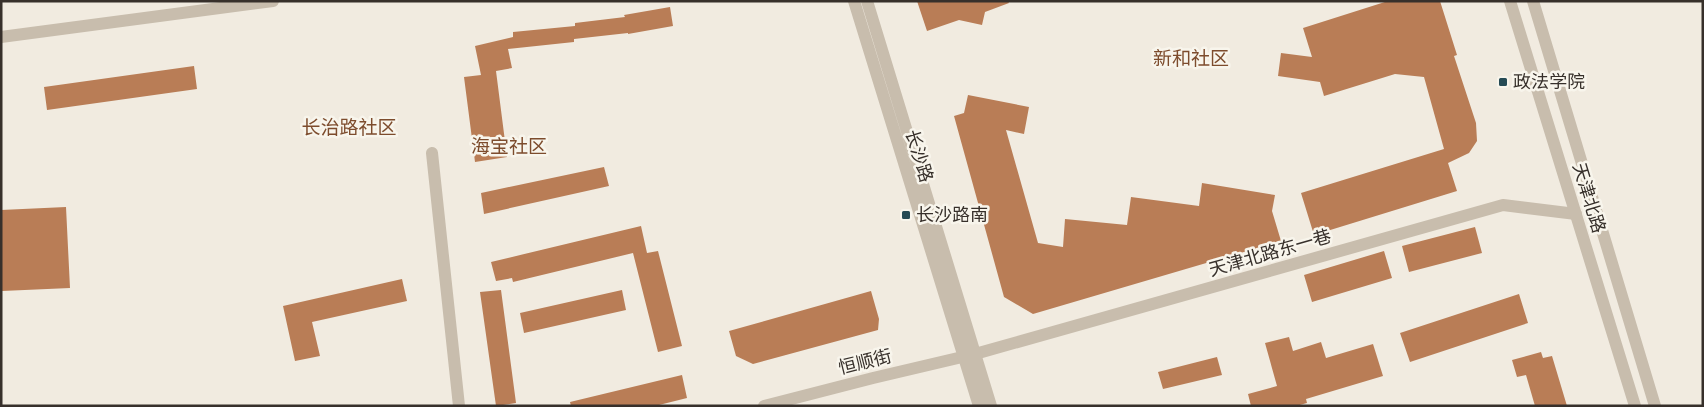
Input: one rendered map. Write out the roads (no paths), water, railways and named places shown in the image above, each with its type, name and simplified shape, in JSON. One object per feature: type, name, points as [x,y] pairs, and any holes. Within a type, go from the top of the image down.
[{"type":"street","points":[[1,37],[273,1]]},
{"type":"street","name":"长沙路","points":[[854,1],[969,355],[991,406]]},
{"type":"street","name":"长沙路","points":[[867,1],[969,355],[979,406]]},
{"type":"street","name":"天津北路","points":[[1510,1],[1635,406]]},
{"type":"street","name":"天津北路","points":[[1533,1],[1655,406]]},
{"type":"street","points":[[432,153],[459,406]]},
{"type":"street","name":"天津北路东一巷","points":[[969,355],[1503,205],[1576,214]]},
{"type":"street","name":"恒顺街","points":[[764,406],[969,355]]},
{"type":"place","name":"政法学院","points":[[1503,82]]},
{"type":"place","name":"长沙路南","points":[[906,215]]},
{"type":"district","name":"新和社区","points":[[1191,59]]},
{"type":"district","name":"长治路社区","points":[[349,128]]},
{"type":"district","name":"海宝社区","points":[[509,147]]}]
